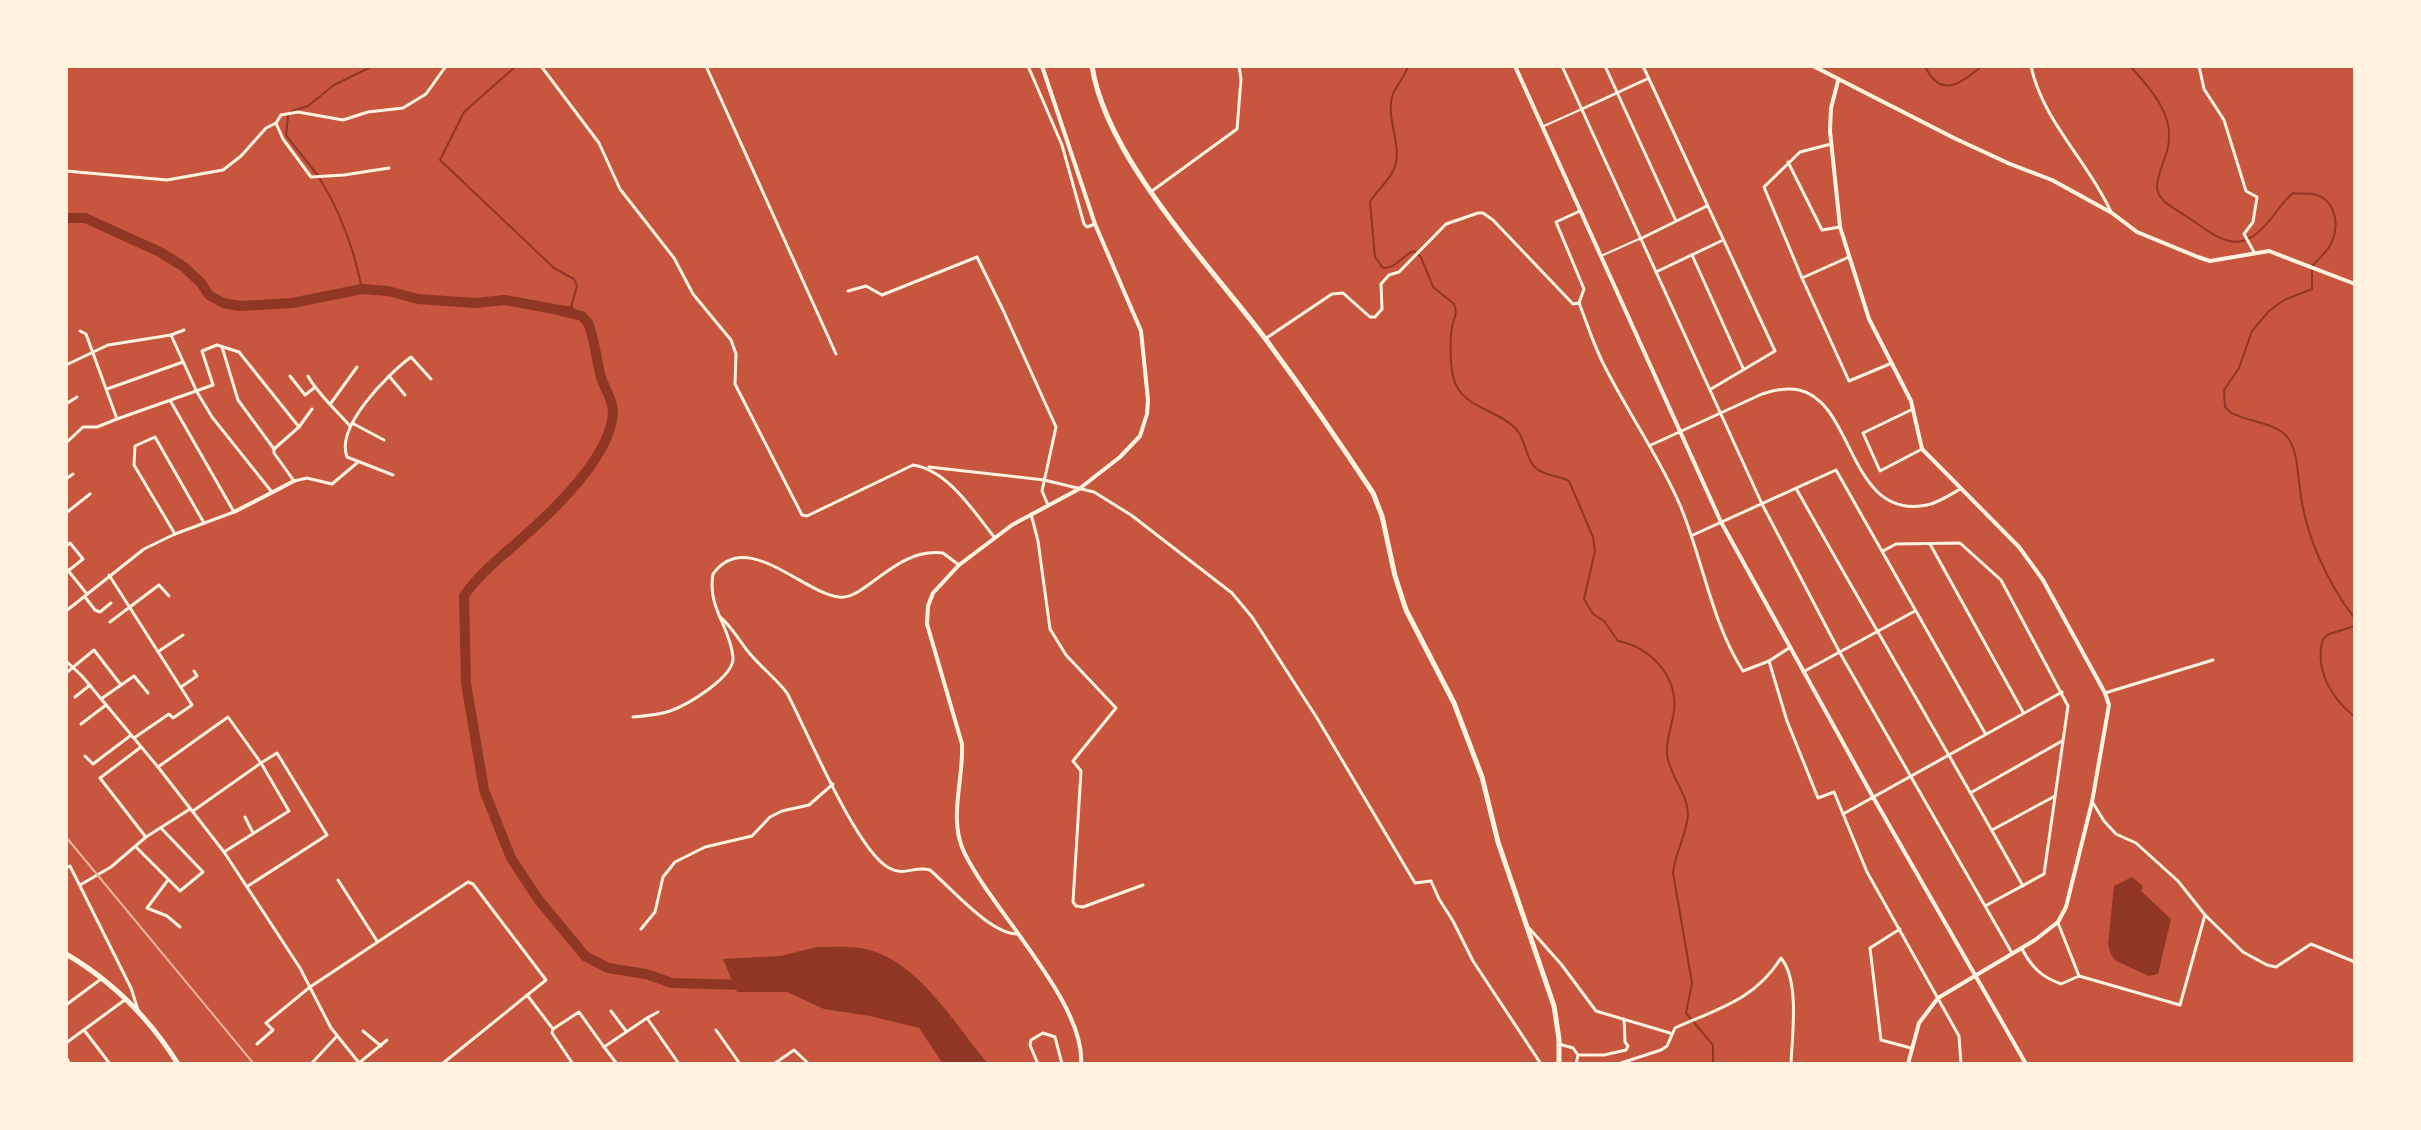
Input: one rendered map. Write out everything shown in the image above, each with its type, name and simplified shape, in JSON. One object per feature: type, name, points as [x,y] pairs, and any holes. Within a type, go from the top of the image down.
[{"type":"main road","points":[[1092,66],[1115,133],[1151,191],[1265,339],[1373,493],[1382,516],[1406,610],[1454,703],[1472,746],[1498,842],[1550,990],[1557,1021],[1559,1064]]},
{"type":"main road","points":[[66,954],[126,999],[159,1033],[178,1064]]},
{"type":"street","points":[[66,171],[167,180],[223,170],[281,115],[289,112],[343,120],[368,112],[403,108],[432,88],[446,66]]},
{"type":"street","points":[[541,66],[599,143],[620,189],[674,258],[693,294],[731,340],[736,354],[735,384],[802,515],[811,514],[913,465],[1044,480],[1094,492],[1131,515],[1239,600],[1317,718],[1415,883],[1431,881],[1473,961],[1541,1064]]},
{"type":"street","points":[[706,66],[836,354]]},
{"type":"street","points":[[1028,66],[1062,145],[1084,224],[1087,227],[1095,224]]},
{"type":"street","points":[[1042,66],[1095,224],[1141,331],[1148,400],[1145,425],[1133,444],[1079,489],[1031,514],[959,565],[933,593],[926,616],[962,744],[958,837],[982,882],[1070,1015],[1080,1043],[1081,1064]]},
{"type":"street","points":[[1151,191],[1237,129],[1241,92],[1239,66]]},
{"type":"street","points":[[1515,66],[1721,522],[1789,648],[2026,1064]]},
{"type":"street","points":[[1562,66],[1762,504],[1840,653],[2012,953]]},
{"type":"street","points":[[1605,66],[1676,221]]},
{"type":"street","points":[[1643,66],[1775,351],[1711,389]]},
{"type":"street","points":[[1813,66],[1996,158],[2052,180],[2112,213],[2137,232],[2210,261],[2269,251],[2355,284]]},
{"type":"street","points":[[2031,66],[2039,96],[2054,123],[2101,188],[2112,213]]},
{"type":"street","points":[[2199,66],[2204,89],[2224,120],[2246,191],[2257,197],[2257,211],[2245,235],[2254,252]]},
{"type":"street","points":[[1543,126],[1648,79]]},
{"type":"street","points":[[1838,81],[1831,108],[1831,144],[1840,227],[1869,319],[1913,409],[1922,449],[2019,547],[2043,580],[2109,705],[2092,802],[2066,907],[2058,922],[2022,948],[1938,998],[1919,1023],[1908,1064]]},
{"type":"street","points":[[276,123],[283,139],[311,177],[389,168]]},
{"type":"street","points":[[1831,144],[1800,152],[1764,187],[1849,381],[1892,363]]},
{"type":"street","points":[[1788,162],[1822,230],[1840,227]]},
{"type":"street","points":[[1601,256],[1707,206]]},
{"type":"street","points":[[1580,211],[1556,222],[1584,289],[1579,303],[1604,364],[1663,466],[1691,536],[1722,632],[1743,671],[1769,661],[1789,648]]},
{"type":"street","points":[[1265,339],[1332,294],[1343,293],[1370,317],[1375,317],[1382,309],[1381,284],[1389,275],[1399,272],[1446,224],[1483,213],[1501,227],[1573,304],[1579,303]]},
{"type":"street","points":[[1656,272],[1723,240]]},
{"type":"street","points":[[1692,255],[1744,369]]},
{"type":"street","points":[[848,291],[866,286],[882,295],[977,257],[1056,427],[1042,491],[1048,505]]},
{"type":"street","points":[[1802,278],[1849,257]]},
{"type":"street","points":[[66,365],[118,343],[184,330]]},
{"type":"street","points":[[80,331],[86,334],[117,419]]},
{"type":"street","points":[[171,335],[212,417],[272,493]]},
{"type":"street","points":[[66,443],[83,427],[97,427],[213,385],[202,351],[217,345],[239,352],[299,427]]},
{"type":"street","points":[[222,346],[238,400],[294,481]]},
{"type":"street","points":[[393,475],[347,457],[343,448],[351,425],[378,385],[411,357],[431,379]]},
{"type":"street","points":[[106,389],[183,362]]},
{"type":"street","points":[[331,403],[357,367]]},
{"type":"street","points":[[290,376],[305,395],[314,388]]},
{"type":"street","points":[[308,376],[314,388],[351,425],[384,440]]},
{"type":"street","points":[[389,376],[405,395]]},
{"type":"street","points":[[1651,445],[1762,394],[1780,388],[1799,390],[1810,394],[1827,411],[1878,494],[1895,504],[1917,506],[1930,505],[1960,489]]},
{"type":"street","points":[[66,404],[77,397]]},
{"type":"street","points":[[171,402],[234,512]]},
{"type":"street","points":[[274,449],[299,427],[312,409]]},
{"type":"street","points":[[1913,409],[1863,433],[1880,471],[1922,449]]},
{"type":"street","points":[[175,534],[134,465],[135,446],[155,437],[204,523]]},
{"type":"street","points":[[66,611],[144,549],[234,512],[294,481],[307,478],[332,484],[357,463]]},
{"type":"street","points":[[929,467],[954,490],[995,538]]},
{"type":"street","points":[[1691,536],[1836,470],[1985,733]]},
{"type":"street","points":[[66,479],[73,474]]},
{"type":"street","points":[[1796,488],[2023,886]]},
{"type":"street","points":[[67,511],[90,494]]},
{"type":"street","points":[[1031,514],[1038,541],[1050,629],[1066,655],[1116,708],[1073,761],[1081,771],[1073,902],[1083,907],[1143,885]]},
{"type":"street","points":[[66,546],[70,543],[83,559],[67,570],[95,610],[100,612],[111,603]]},
{"type":"street","points":[[1883,551],[1896,544],[1960,543],[2001,580],[2068,706],[2044,874],[1986,906]]},
{"type":"street","points":[[1930,544],[2024,712]]},
{"type":"street","points":[[633,717],[664,713],[680,707],[732,668],[733,655],[712,599],[713,574],[724,563],[742,557],[761,560],[824,593],[838,597],[854,595],[894,564],[919,555],[943,553],[959,565]]},
{"type":"street","points":[[109,575],[192,705]]},
{"type":"street","points":[[110,622],[159,585],[169,596]]},
{"type":"street","points":[[1803,672],[1915,611]]},
{"type":"street","points":[[717,615],[729,624],[747,651],[787,693],[867,846],[887,867],[903,874],[924,868],[930,870],[997,927],[1010,935],[1018,934]]},
{"type":"street","points":[[159,651],[183,635]]},
{"type":"street","points":[[66,673],[94,650],[121,685]]},
{"type":"street","points":[[2105,693],[2213,660]]},
{"type":"street","points":[[66,661],[158,767],[224,852],[310,987],[337,1036],[360,1064],[387,1040]]},
{"type":"street","points":[[1769,661],[1787,721],[1818,798],[1834,792],[1867,872],[1959,1036],[1961,1064]]},
{"type":"street","points":[[181,687],[197,676],[194,671]]},
{"type":"street","points":[[101,699],[134,676],[148,693]]},
{"type":"street","points":[[75,697],[90,685]]},
{"type":"street","points":[[1843,814],[2062,692]]},
{"type":"street","points":[[85,756],[93,764],[169,714],[173,718],[198,701]]},
{"type":"street","points":[[81,724],[106,705]]},
{"type":"street","points":[[158,767],[228,717],[261,763],[289,811],[224,852]]},
{"type":"street","points":[[1972,792],[2062,741]]},
{"type":"street","points":[[141,747],[100,778],[146,837]]},
{"type":"street","points":[[80,885],[111,867],[146,837],[277,753],[327,835],[248,887]]},
{"type":"street","points":[[641,929],[655,912],[663,877],[675,862],[705,847],[752,836],[770,817],[787,809],[809,805],[833,784]]},
{"type":"street","points":[[1992,830],[2056,795]]},
{"type":"street","points":[[2092,802],[2116,834],[2136,843],[2168,871],[2205,915],[2243,952],[2276,967],[2311,944],[2355,962]]},
{"type":"street","points":[[245,817],[253,833]]},
{"type":"street","points":[[136,847],[180,891],[203,872],[161,828]]},
{"type":"street","points":[[66,868],[70,866],[80,885],[131,988],[139,1013]]},
{"type":"street","points":[[168,880],[147,908],[167,916],[180,927]]},
{"type":"street","points":[[338,880],[377,942]]},
{"type":"street","points":[[257,1044],[273,1030],[266,1023],[310,987],[465,883],[471,882],[546,980],[442,1064]]},
{"type":"street","points":[[2022,948],[2030,964],[2044,978],[2061,984],[2079,976],[2180,1005],[2205,915]]},
{"type":"street","points":[[2058,922],[2079,976]]},
{"type":"street","points":[[1524,923],[1561,964],[1596,1011],[1671,1033]]},
{"type":"street","points":[[1900,929],[1870,948],[1881,1040],[1912,1048]]},
{"type":"street","points":[[1618,1064],[1661,1050],[1667,1046],[1671,1033],[1688,1022],[1739,1000],[1763,981],[1781,958],[1786,966],[1792,995],[1791,1064]]},
{"type":"street","points":[[66,1005],[101,979]]},
{"type":"street","points":[[117,991],[131,988]]},
{"type":"street","points":[[527,995],[553,1029],[552,1033],[573,1064]]},
{"type":"street","points":[[66,1043],[126,999]]},
{"type":"street","points":[[611,1011],[626,1031]]},
{"type":"street","points":[[553,1029],[579,1012],[617,1064]]},
{"type":"street","points":[[604,1047],[658,1012]]},
{"type":"street","points":[[647,1018],[679,1064]]},
{"type":"street","points":[[1578,1055],[1604,1055],[1626,1050],[1624,1019]]},
{"type":"street","points":[[84,1030],[110,1064]]},
{"type":"street","points":[[716,1030],[740,1064]]},
{"type":"street","points":[[363,1031],[381,1046]]},
{"type":"street","points":[[1038,1064],[1030,1045],[1031,1040],[1043,1033],[1055,1037],[1062,1064]]},
{"type":"street","points":[[311,1064],[337,1036]]},
{"type":"street","points":[[1559,1044],[1573,1048],[1578,1055],[1576,1064]]},
{"type":"street","points":[[774,1064],[794,1050],[809,1064]]},
{"type":"shaded area","points":[[2132,877],[2143,886],[2141,891],[2171,919],[2158,974],[2149,976],[2116,961],[2108,944],[2114,886]]},
{"type":"shaded area","points":[[817,947],[866,949],[891,959],[937,999],[988,1064],[943,1064],[919,1028],[824,1009],[787,992],[737,992],[723,959],[780,956]]},
{"type":"waterway","points":[[292,111],[308,106],[334,85],[373,66]]},
{"type":"waterway","points":[[516,66],[464,112],[440,160],[554,268],[574,279],[577,286],[570,311]]},
{"type":"waterway","points":[[1408,66],[1391,104],[1396,162],[1391,175],[1370,202],[1375,257],[1383,268],[1396,264],[1414,251],[1421,257],[1433,287],[1454,304],[1456,313],[1451,332],[1451,358],[1457,387],[1471,402],[1499,416],[1516,429],[1535,467],[1543,473],[1569,481],[1593,537],[1595,551],[1584,599],[1593,614],[1604,621],[1618,641],[1641,650],[1660,665],[1671,686],[1674,711],[1667,754],[1688,813],[1673,873],[1692,983],[1686,1013],[1713,1045],[1713,1064]]},
{"type":"waterway","points":[[1925,66],[1931,76],[1944,85],[1959,83],[1982,66]]},
{"type":"waterway","points":[[2130,66],[2154,95],[2169,127],[2167,151],[2157,187],[2160,196],[2172,207],[2218,237],[2238,242],[2258,233],[2293,193],[2321,197],[2332,208],[2335,232],[2327,250],[2312,266],[2312,289],[2284,300],[2269,311],[2252,331],[2239,368],[2224,390],[2225,407],[2230,412],[2277,429],[2291,443],[2312,541],[2335,590],[2355,619]]},
{"type":"waterway","points":[[288,116],[286,135],[318,176],[333,202],[355,259],[362,289]]},
{"type":"waterway","points":[[66,218],[85,218],[160,252],[184,267],[209,295],[223,303],[240,306],[292,303],[362,289],[388,291],[418,299],[475,303],[505,300],[565,311]]},
{"type":"waterway","points":[[570,311],[561,311],[582,316],[588,323],[601,377],[612,402],[610,429],[602,447],[578,482],[549,514],[483,573],[464,596],[466,683],[484,790],[511,858],[538,899],[585,956],[608,968],[646,974],[672,983],[746,985]]},
{"type":"waterway","points":[[2355,626],[2329,634],[2323,639],[2321,651],[2323,673],[2332,693],[2355,717]]},
{"type":"railway","points":[[66,837],[254,1064]]}]
